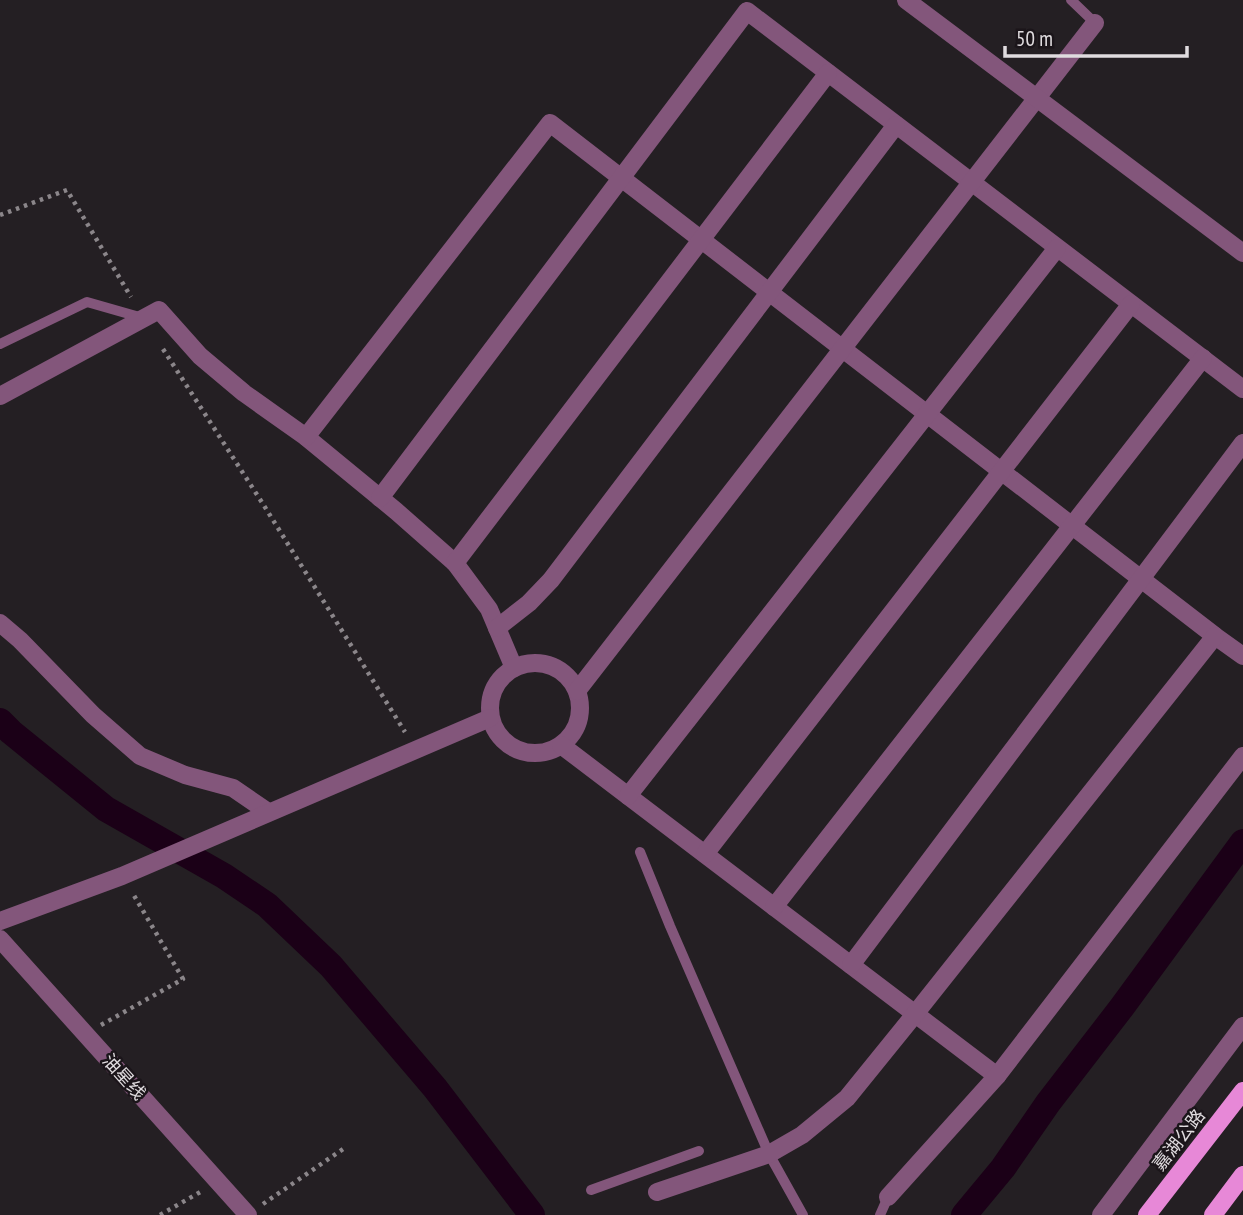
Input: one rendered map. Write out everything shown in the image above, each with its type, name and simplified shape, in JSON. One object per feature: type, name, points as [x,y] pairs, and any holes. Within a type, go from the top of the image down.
[{"type":"main road","name":"嘉湖公路","points":[[1147,1215],[1243,1091]]},
{"type":"main road","points":[[1213,1215],[1243,1175]]},
{"type":"street","points":[[906,0],[1243,253]]},
{"type":"street","points":[[380,498],[747,11],[1243,389]]},
{"type":"street","points":[[577,691],[1095,23]]},
{"type":"street","points":[[456,563],[828,73]]},
{"type":"street","points":[[306,437],[550,122],[1243,656]]},
{"type":"street","points":[[497,628],[529,603],[551,580],[896,125]]},
{"type":"street","points":[[628,796],[1057,248]]},
{"type":"street","points":[[705,854],[1131,304]]},
{"type":"street","points":[[0,396],[159,310],[200,356],[244,393],[306,437],[456,563],[489,610],[514,668]]},
{"type":"street","points":[[774,907],[1203,358]]},
{"type":"street","points":[[851,965],[1243,443]]},
{"type":"street","points":[[0,623],[93,715],[141,756],[185,775],[233,788],[268,812]]},
{"type":"street","points":[[665,1189],[769,1154],[802,1135],[848,1098],[1214,636]]},
{"type":"street","points":[[528,664],[551,666],[569,679],[577,691],[580,706],[578,721],[572,734],[561,745],[533,754],[519,751],[505,743],[495,732],[489,703],[502,677],[514,668],[528,664]]},
{"type":"street","points":[[0,921],[128,873],[490,718]]},
{"type":"street","points":[[561,745],[997,1076]]},
{"type":"street","points":[[888,1197],[997,1076],[1243,756]]},
{"type":"street","name":"油星线","points":[[0,939],[248,1215]]},
{"type":"street","points":[[1101,1215],[1243,1026]]},
{"type":"lane","points":[[1070,0],[1095,23]]},
{"type":"lane","points":[[0,344],[87,302],[144,318]]},
{"type":"lane","points":[[639,852],[769,1154],[803,1215]]},
{"type":"lane","points":[[590,1190],[699,1151]]},
{"type":"lane","points":[[664,1164],[665,1189]]},
{"type":"lane","points":[[880,1215],[888,1197]]},
{"type":"path","points":[[0,215],[67,190],[144,318],[415,750]]},
{"type":"path","points":[[85,1034],[183,979],[128,873]]},
{"type":"path","points":[[248,1215],[343,1150]]},
{"type":"path","points":[[160,1215],[218,1181]]},
{"type":"waterway","points":[[0,721],[106,809],[224,876],[267,905],[331,966],[435,1088],[532,1215]]},
{"type":"waterway","points":[[964,1215],[1003,1168],[1048,1103],[1243,842]]}]
